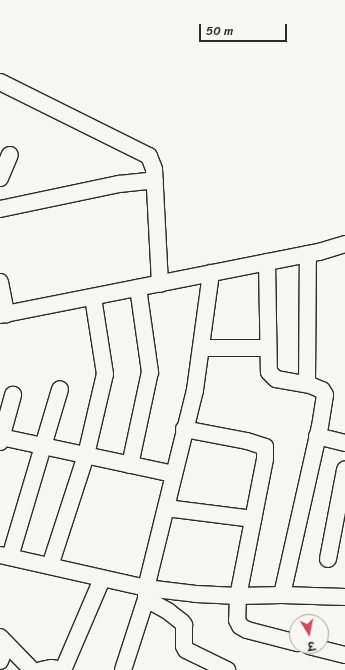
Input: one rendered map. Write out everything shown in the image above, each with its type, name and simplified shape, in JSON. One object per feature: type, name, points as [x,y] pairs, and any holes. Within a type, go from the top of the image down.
[{"type":"street","points":[[0,82],[149,156],[153,161],[160,284]]},
{"type":"street","points":[[0,178],[10,156]]},
{"type":"street","points":[[0,209],[118,184],[155,180]]},
{"type":"street","points":[[0,282],[3,315],[308,254],[345,244]]},
{"type":"street","points":[[306,384],[308,254]]},
{"type":"street","points":[[267,262],[269,372],[276,379],[306,384],[324,392],[324,402],[317,436],[282,595]]},
{"type":"street","points":[[123,670],[146,594],[184,429],[195,390],[211,274]]},
{"type":"street","points":[[130,465],[150,372],[138,288]]},
{"type":"street","points":[[50,566],[86,456],[105,374],[93,297]]},
{"type":"street","points":[[202,348],[268,348]]},
{"type":"street","points":[[60,389],[43,446],[5,556],[102,579],[146,594],[345,597]]},
{"type":"street","points":[[13,395],[1,439],[43,446],[174,474]]},
{"type":"street","points":[[184,429],[247,441],[265,447],[265,459],[238,596],[237,617],[240,626],[247,630],[289,641]]},
{"type":"street","points":[[317,436],[345,443]]},
{"type":"street","points":[[328,559],[345,470]]},
{"type":"street","points":[[166,508],[253,519]]},
{"type":"street","points":[[41,670],[52,668],[63,670],[102,579]]},
{"type":"street","points":[[146,594],[182,622],[184,625],[184,646],[186,650],[227,670]]},
{"type":"street","points":[[0,661],[3,640]]},
{"type":"street","points":[[3,640],[32,670]]},
{"type":"street","points":[[329,651],[345,655]]}]
